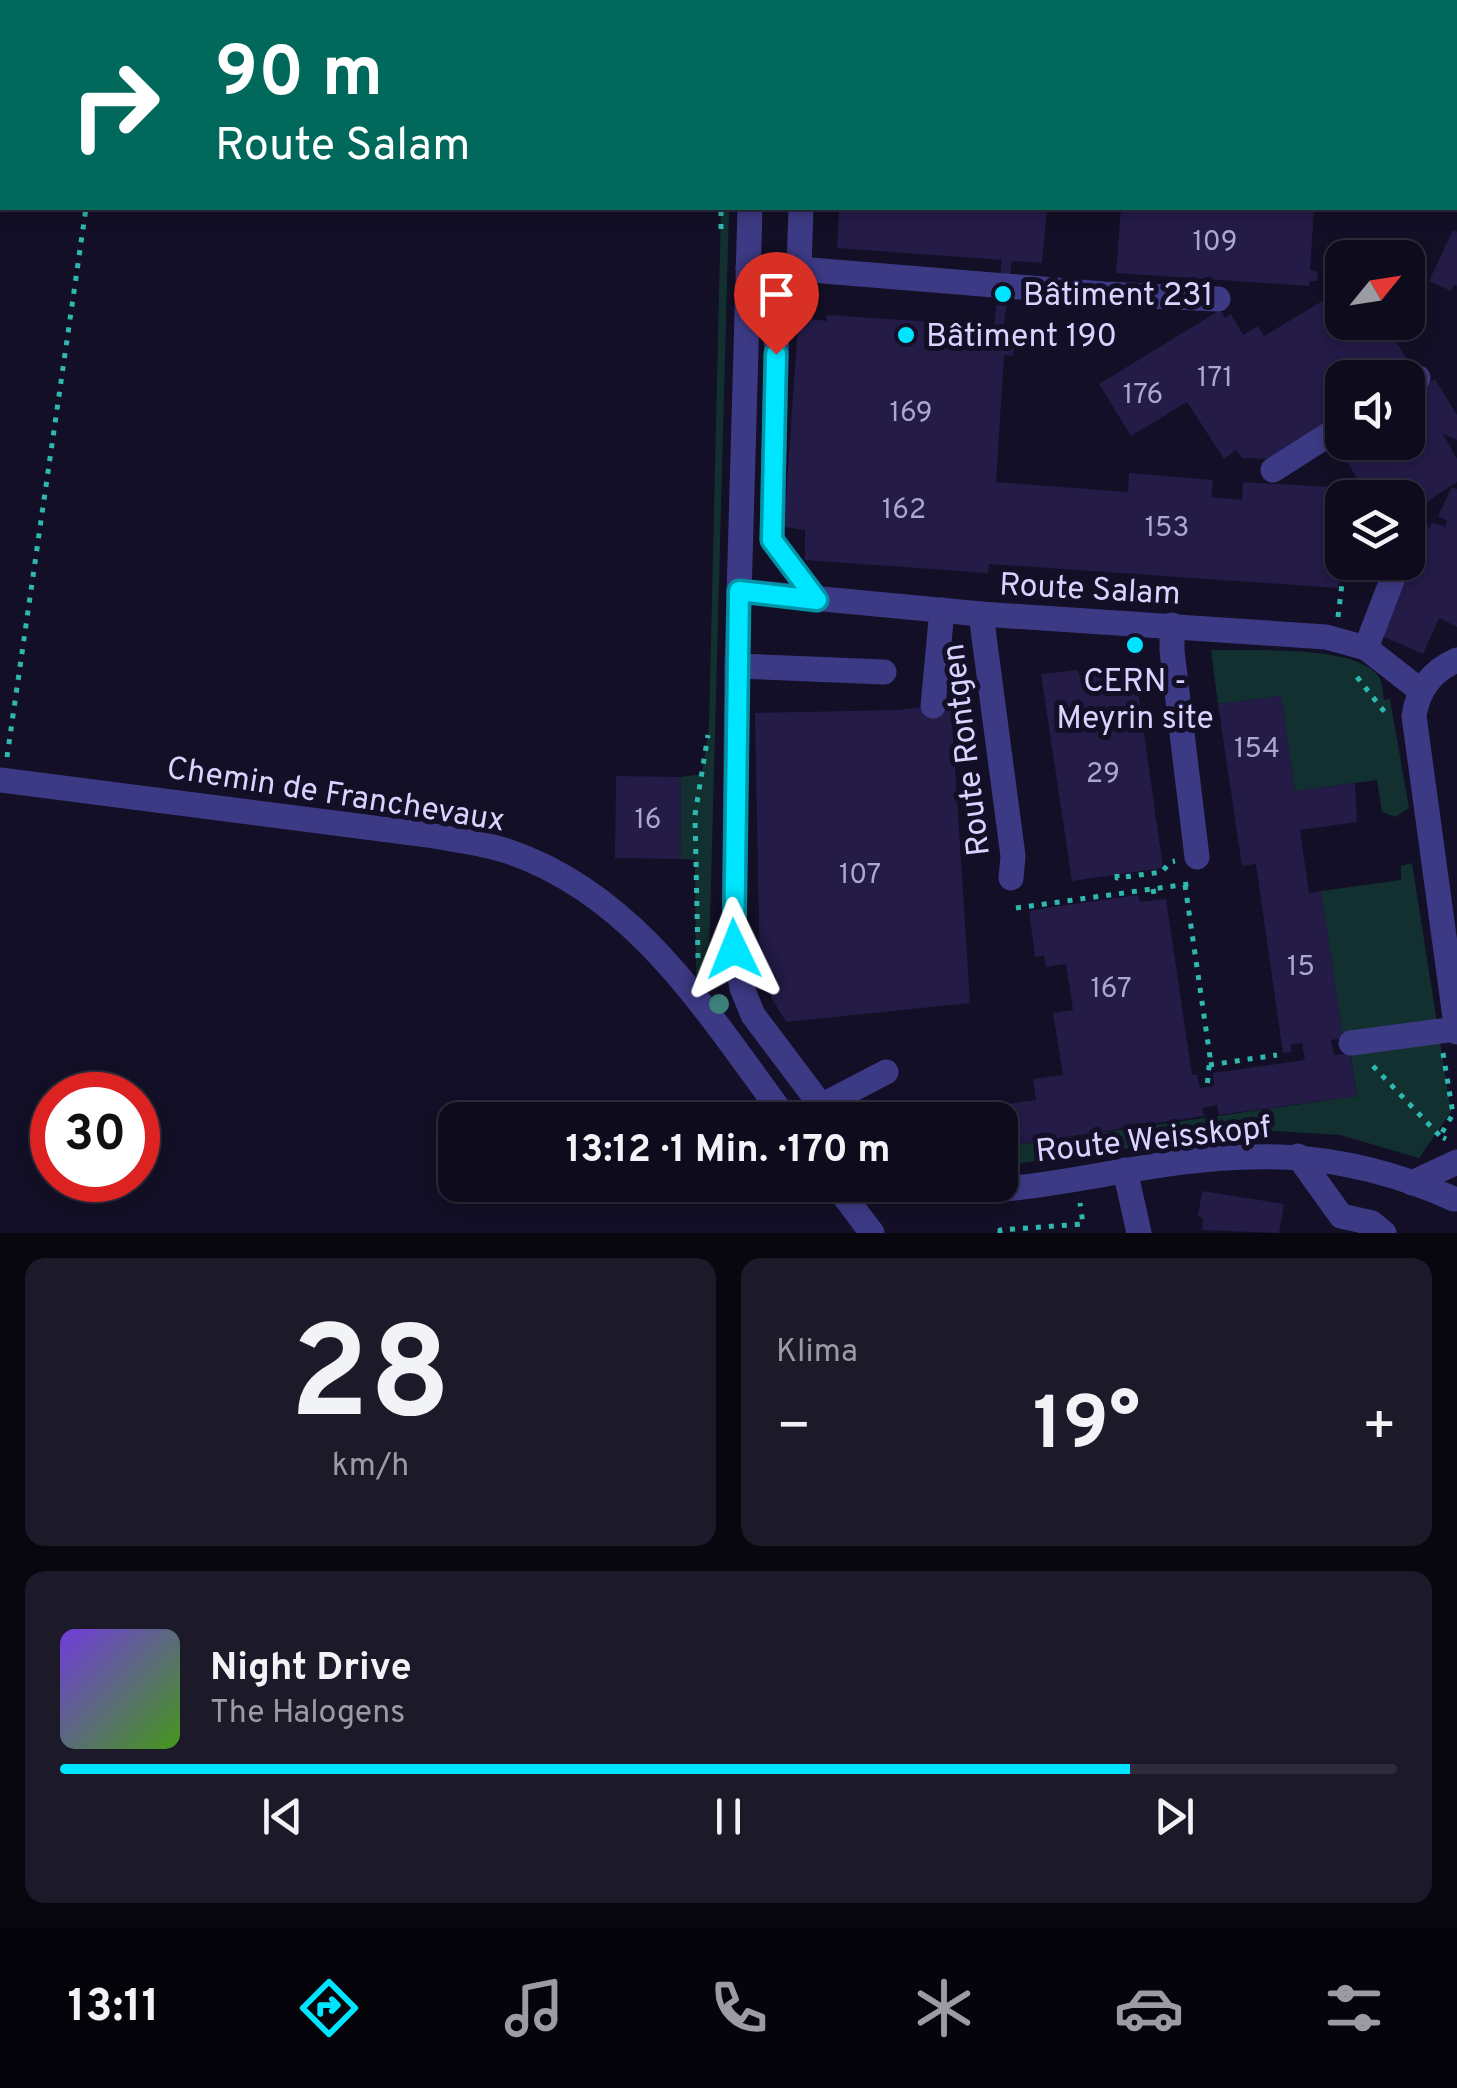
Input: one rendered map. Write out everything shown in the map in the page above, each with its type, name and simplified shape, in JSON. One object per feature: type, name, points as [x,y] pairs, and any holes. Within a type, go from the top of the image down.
[{"type":"street","points":[[750,210],[733,902],[738,968],[753,1015],[819,1102]]},
{"type":"street","points":[[798,269],[801,210]]},
{"type":"street","points":[[748,268],[1218,298]]},
{"type":"street","points":[[778,320],[772,540],[817,600]]},
{"type":"street","points":[[1274,470],[1325,437]]},
{"type":"street","points":[[1366,648],[1391,580]]},
{"type":"street","name":"Route Salam","points":[[739,591],[982,614],[1326,636],[1366,648],[1421,691]]},
{"type":"street","points":[[933,706],[942,610]]},
{"type":"street","name":"Route Rontgen","points":[[982,614],[1013,856],[1011,878]]},
{"type":"street","points":[[1172,624],[1198,870]]},
{"type":"street","points":[[1351,1043],[1451,1030],[1450,935],[1414,716],[1421,691],[1437,672],[1457,660]]},
{"type":"street","points":[[738,666],[884,672]]},
{"type":"street","name":"Chemin de Franchevaux","points":[[0,780],[428,835],[510,852],[565,876],[609,906],[649,942],[774,1102]]},
{"type":"street","points":[[843,1102],[886,1072]]},
{"type":"street","points":[[1298,1156],[1338,1224],[1372,1223],[1384,1233]]},
{"type":"street","name":"Route Weisskopf","points":[[1018,1185],[1217,1158],[1298,1156],[1338,1161],[1412,1182],[1456,1204]]},
{"type":"street","points":[[1412,1182],[1457,1162]]},
{"type":"street","points":[[1125,1170],[1139,1233]]},
{"type":"street","points":[[849,1202],[872,1233]]},
{"type":"path","points":[[10,734],[86,210]]},
{"type":"path","points":[[1326,636],[1339,616],[1343,580]]},
{"type":"path","points":[[1348,670],[1402,735],[1416,737]]},
{"type":"path","points":[[693,995],[698,963],[695,815],[702,774]]},
{"type":"path","points":[[1016,908],[1185,884],[1198,870],[1170,862],[1162,872],[1117,878],[1117,874]]},
{"type":"path","points":[[1145,874],[1155,900]]},
{"type":"path","points":[[1185,884],[1209,1065],[1207,1087]]},
{"type":"path","points":[[1440,1136],[1453,1114],[1451,1030]]},
{"type":"path","points":[[1351,1043],[1440,1136],[1457,1146]]},
{"type":"path","points":[[1209,1065],[1277,1054]]},
{"type":"path","points":[[1000,1233],[1083,1224]]},
{"type":"green space","points":[[721,210],[729,210],[708,996],[696,980],[695,860],[680,859],[681,777],[702,774],[709,726]]},
{"type":"green space","points":[[1211,650],[1327,654],[1367,666],[1380,679],[1384,700],[1390,699],[1409,808],[1395,817],[1382,812],[1377,780],[1295,791],[1281,696],[1218,704]]},
{"type":"green space","points":[[1412,863],[1451,1112],[1419,1158],[1340,1135],[1260,1130],[1018,1164],[1018,1144],[1357,1096],[1348,1038],[1343,1038],[1321,891],[1401,880],[1401,866]]},
{"type":"building","points":[[823,210],[1047,210],[1042,263],[1012,261],[1003,331],[1016,331],[1013,356],[1004,355],[996,482],[1128,492],[1129,473],[1213,480],[1211,497],[1242,500],[1243,482],[1325,487],[1325,580],[1339,580],[1338,588],[989,564],[988,573],[805,560],[805,530],[784,527],[801,318],[827,321],[827,315],[994,326],[1002,260],[837,248],[839,212]]},
{"type":"building","points":[[1121,210],[1314,210],[1310,270],[1318,272],[1317,281],[1310,281],[1309,286],[1116,273]]},
{"type":"building","points":[[1453,230],[1457,232],[1457,286],[1454,284],[1451,291],[1429,281]]},
{"type":"building","points":[[1325,299],[1325,340],[1395,340],[1407,360],[1325,360],[1325,425],[1270,459],[1242,458],[1236,450],[1224,459],[1187,402],[1131,436],[1099,384],[1220,310],[1225,318],[1231,314],[1243,335],[1258,326],[1264,336]]},
{"type":"building","points":[[1435,379],[1457,415],[1457,440],[1443,434],[1457,459],[1457,482],[1425,503],[1425,480],[1358,480],[1346,460],[1425,460],[1425,385]]},
{"type":"building","points":[[1452,487],[1457,489],[1457,627],[1439,618],[1423,654],[1380,635],[1405,580],[1425,580],[1425,537],[1432,522],[1445,527],[1447,521],[1438,516]]},
{"type":"building","points":[[1134,662],[1163,868],[1072,881],[1041,674],[1078,670],[1079,676],[1099,673],[1098,667]]},
{"type":"building","points":[[1281,696],[1295,791],[1355,783],[1357,822],[1300,830],[1309,893],[1321,891],[1343,1038],[1331,1040],[1334,1055],[1350,1053],[1357,1096],[1219,1115],[1217,1105],[1202,1108],[1204,1116],[1018,1144],[1018,1102],[1036,1100],[1033,1079],[1063,1075],[1053,1013],[1073,1010],[1066,964],[1046,967],[1044,956],[1035,957],[1029,911],[1138,895],[1140,902],[1166,899],[1192,1075],[1197,1075],[1200,1088],[1214,1086],[1213,1073],[1305,1060],[1302,1043],[1291,1045],[1291,1052],[1283,1053],[1256,864],[1242,866],[1218,704]]},
{"type":"building","points":[[951,704],[970,1003],[786,1022],[760,978],[755,713],[898,710]]},
{"type":"building","points":[[616,776],[681,777],[680,859],[615,858]]},
{"type":"building","points":[[1202,1191],[1284,1204],[1279,1233],[1202,1230],[1203,1218],[1198,1216]]},
{"type":"place","name":"Bâtiment 231","points":[[1003,294]]},
{"type":"place","name":"Bâtiment 190","points":[[906,335]]},
{"type":"place","name":"CERN - Meyrin site","points":[[1135,645]]},
{"type":"route","points":[[734,949],[739,591],[817,600],[772,540],[776,354]]}]
